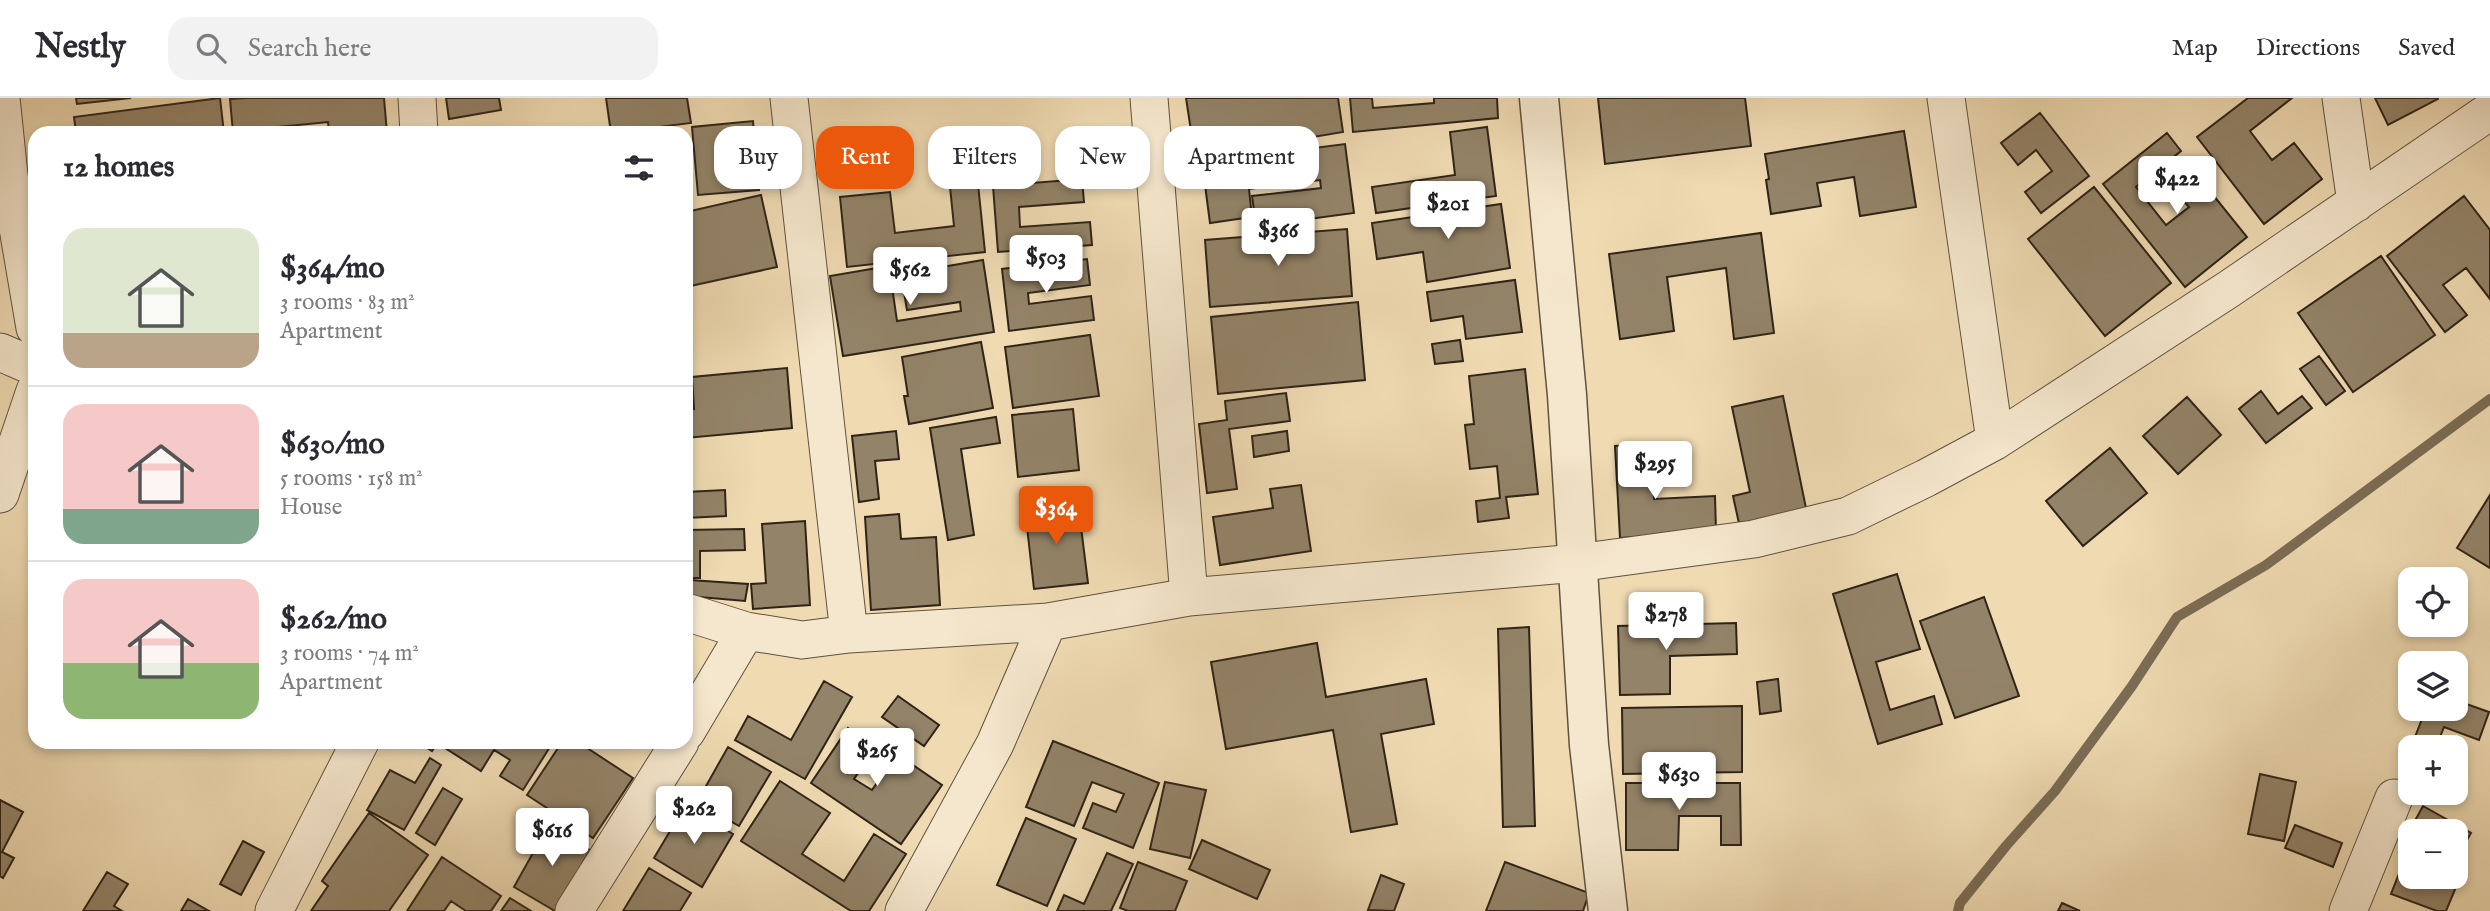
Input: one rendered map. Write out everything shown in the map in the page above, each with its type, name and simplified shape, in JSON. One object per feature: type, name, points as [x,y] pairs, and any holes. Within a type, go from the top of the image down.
[{"type":"street","points":[[1,98],[9,174],[28,287]]},
{"type":"street","points":[[416,98],[418,126]]},
{"type":"street","points":[[789,98],[849,635]]},
{"type":"street","points":[[1149,98],[1189,597]]},
{"type":"street","points":[[1539,98],[1567,395],[1589,745],[1608,911]]},
{"type":"street","points":[[1946,98],[1995,441]]},
{"type":"street","points":[[2341,98],[2356,202]]},
{"type":"street","points":[[693,614],[746,631],[802,640],[1048,622],[1189,597],[1577,563],[1754,539],[1848,516],[1995,441],[2490,111]]},
{"type":"street","points":[[0,352],[28,364]]},
{"type":"street","points":[[0,494],[28,412]]},
{"type":"street","points":[[904,911],[995,744],[1048,622]]},
{"type":"street","points":[[693,720],[746,631]]},
{"type":"street","points":[[274,911],[356,749]]},
{"type":"street","points":[[574,911],[676,749]]},
{"type":"street","points":[[2348,911],[2394,798]]},
{"type":"building","points":[[76,98],[131,98],[77,104]]},
{"type":"building","points":[[220,98],[223,126],[75,126],[74,117]]},
{"type":"building","points":[[384,98],[386,126],[328,126],[328,122],[288,126],[232,126],[230,99]]},
{"type":"building","points":[[446,98],[499,98],[501,110],[449,119]]},
{"type":"building","points":[[606,98],[687,98],[691,123],[667,126],[610,126]]},
{"type":"building","points":[[1186,98],[1338,98],[1343,132],[1319,136],[1319,126],[1190,126]]},
{"type":"building","points":[[1350,98],[1372,98],[1373,108],[1434,103],[1434,98],[1497,98],[1498,118],[1353,132]]},
{"type":"building","points":[[1598,98],[1745,98],[1751,146],[1605,164]]},
{"type":"building","points":[[2248,98],[2292,98],[2250,131],[2272,160],[2294,143],[2322,179],[2264,224],[2197,137]]},
{"type":"building","points":[[2375,98],[2438,98],[2438,99],[2388,125]]},
{"type":"building","points":[[2040,113],[2089,176],[2041,213],[2025,192],[2052,171],[2036,150],[2018,165],[2001,143]]},
{"type":"building","points":[[753,121],[753,126],[714,126],[714,189],[759,190],[698,195],[693,127]]},
{"type":"building","points":[[1487,127],[1496,196],[1376,213],[1372,187],[1455,175],[1450,132]]},
{"type":"building","points":[[1904,131],[1916,207],[1860,216],[1854,177],[1817,183],[1821,206],[1771,214],[1765,154]]},
{"type":"building","points":[[2167,133],[2181,151],[2136,187],[2166,225],[2189,207],[2176,192],[2197,175],[2247,237],[2185,287],[2103,184]]},
{"type":"building","points":[[1345,144],[1354,213],[1256,226],[1252,196],[1321,188],[1319,147]]},
{"type":"building","points":[[1055,181],[1055,189],[1083,189],[1084,202],[1019,207],[1020,227],[1090,222],[1092,245],[998,252],[993,189],[1041,189],[1041,182]]},
{"type":"building","points":[[2094,187],[2171,283],[2105,336],[2028,239]]},
{"type":"building","points":[[950,189],[979,189],[985,252],[847,267],[840,197],[890,192],[895,233],[954,226]]},
{"type":"building","points":[[1206,189],[1249,189],[1252,217],[1210,223]]},
{"type":"building","points":[[761,195],[777,267],[693,285],[693,210]]},
{"type":"building","points":[[2464,196],[2490,230],[2490,299],[2466,268],[2443,285],[2467,315],[2445,332],[2387,256]]},
{"type":"building","points":[[1501,204],[1510,268],[1427,282],[1423,252],[1377,259],[1372,223]]},
{"type":"building","points":[[1347,229],[1352,296],[1210,307],[1205,240]]},
{"type":"building","points":[[1761,233],[1774,333],[1734,339],[1726,268],[1667,277],[1674,331],[1620,339],[1609,254]]},
{"type":"building","points":[[2381,256],[2435,335],[2353,392],[2298,313]]},
{"type":"building","points":[[1087,259],[1090,285],[1028,293],[1029,304],[1091,296],[1094,320],[1009,331],[1002,269]]},
{"type":"building","points":[[983,260],[994,332],[843,356],[830,276],[889,266],[897,321],[961,311],[960,302],[907,310],[901,274]]},
{"type":"building","points":[[1515,280],[1522,332],[1466,339],[1463,316],[1431,321],[1427,292]]},
{"type":"building","points":[[1358,302],[1365,380],[1218,394],[1211,317]]},
{"type":"building","points":[[1090,335],[1099,396],[1013,408],[1005,347]]},
{"type":"building","points":[[1460,340],[1463,361],[1435,364],[1432,344]]},
{"type":"building","points":[[981,342],[993,408],[909,424],[902,357]]},
{"type":"building","points":[[2319,356],[2345,391],[2326,405],[2300,369]]},
{"type":"building","points":[[787,368],[792,428],[693,437],[693,377]]},
{"type":"building","points":[[1525,369],[1538,494],[1506,497],[1509,518],[1478,522],[1476,501],[1500,498],[1497,466],[1470,469],[1465,425],[1474,424],[1469,376]]},
{"type":"building","points":[[2261,391],[2278,414],[2302,396],[2312,408],[2266,443],[2239,409]]},
{"type":"building","points":[[1286,393],[1290,421],[1229,429],[1237,489],[1207,493],[1199,424],[1227,420],[1225,401]]},
{"type":"building","points":[[1783,396],[1807,513],[1740,528],[1733,496],[1750,492],[1732,407]]},
{"type":"building","points":[[2187,397],[2221,435],[2178,474],[2143,436]]},
{"type":"building","points":[[1073,409],[1079,470],[1018,477],[1012,415]]},
{"type":"building","points":[[996,417],[1000,443],[961,449],[974,535],[948,540],[930,428]]},
{"type":"building","points":[[896,431],[899,459],[875,461],[879,499],[859,502],[852,436]]},
{"type":"building","points":[[1287,431],[1289,451],[1254,457],[1252,436]]},
{"type":"building","points":[[1651,444],[1654,499],[1715,496],[1716,532],[1620,538],[1615,446]]},
{"type":"building","points":[[2110,448],[2147,493],[2083,546],[2046,501]]},
{"type":"building","points":[[1301,485],[1311,551],[1220,565],[1213,517],[1273,508],[1270,489]]},
{"type":"building","points":[[725,490],[726,516],[693,518],[693,492]]},
{"type":"building","points":[[2490,495],[2490,568],[2457,548]]},
{"type":"building","points":[[1078,503],[1088,583],[1034,589],[1025,509]]},
{"type":"building","points":[[899,514],[901,539],[936,537],[940,605],[871,610],[865,517]]},
{"type":"building","points":[[805,521],[810,605],[753,609],[751,584],[766,583],[762,524]]},
{"type":"building","points":[[744,529],[745,550],[700,551],[700,578],[693,578],[693,530]]},
{"type":"building","points":[[1897,574],[1920,649],[1876,662],[1890,710],[1934,696],[1942,724],[1878,744],[1833,594]]},
{"type":"building","points":[[693,580],[748,584],[745,601],[693,596]]},
{"type":"building","points":[[1984,597],[2019,696],[1955,718],[1920,621]]},
{"type":"building","points":[[1736,623],[1737,654],[1670,656],[1670,694],[1620,695],[1618,626]]},
{"type":"building","points":[[1529,627],[1535,826],[1503,827],[1498,629]]},
{"type":"building","points":[[1317,643],[1326,697],[1426,679],[1434,724],[1381,734],[1397,824],[1351,832],[1333,730],[1226,749],[1211,662]]},
{"type":"building","points":[[1778,679],[1781,711],[1760,714],[1757,682]]},
{"type":"building","points":[[824,681],[852,697],[805,779],[735,740],[748,716],[791,740]]},
{"type":"building","points":[[898,696],[939,725],[924,746],[882,717]]},
{"type":"building","points":[[2468,705],[2489,712],[2479,740],[2444,727],[2441,735],[2416,735],[2421,721],[2468,721]]},
{"type":"building","points":[[1742,706],[1742,772],[1623,774],[1622,708]]},
{"type":"building","points":[[848,728],[876,747],[854,779],[872,790],[897,754],[942,785],[901,844],[811,783]]},
{"type":"building","points":[[1053,741],[1159,783],[1133,848],[1083,828],[1093,803],[1116,812],[1124,794],[1092,782],[1074,826],[1026,807]]},
{"type":"building","points":[[728,747],[771,772],[739,826],[697,802]]},
{"type":"building","points":[[446,749],[549,749],[523,790],[500,776],[510,760],[494,750],[481,771]]},
{"type":"building","points":[[557,749],[589,749],[633,778],[593,838],[527,795]]},
{"type":"building","points":[[430,758],[441,765],[404,830],[367,810],[390,770],[415,783]]},
{"type":"building","points":[[2260,774],[2296,782],[2284,841],[2248,834]]},
{"type":"building","points":[[780,781],[830,813],[802,854],[844,881],[874,834],[906,854],[869,911],[851,911],[741,841]]},
{"type":"building","points":[[1165,782],[1206,790],[1190,858],[1150,849]]},
{"type":"building","points":[[1626,783],[1740,783],[1741,845],[1721,845],[1721,816],[1679,816],[1678,850],[1626,850]]},
{"type":"building","points":[[443,788],[462,799],[435,845],[416,833]]},
{"type":"building","points":[[0,800],[23,812],[2,852],[14,858],[3,878],[0,876]]},
{"type":"building","points":[[685,806],[733,834],[702,887],[654,858]]},
{"type":"building","points":[[2423,806],[2446,819],[2416,819]]},
{"type":"building","points":[[369,813],[428,855],[389,911],[311,911],[328,886],[322,881]]},
{"type":"building","points":[[1026,818],[1076,839],[1047,906],[997,885]]},
{"type":"building","points":[[2295,825],[2342,843],[2333,867],[2285,848]]},
{"type":"building","points":[[548,826],[590,850],[555,911],[514,887]]},
{"type":"building","points":[[1202,840],[1270,870],[1257,899],[1189,869]]},
{"type":"building","points":[[243,841],[264,852],[241,895],[220,884]]},
{"type":"building","points":[[1107,853],[1133,864],[1111,911],[1057,911],[1064,895],[1084,904]]},
{"type":"building","points":[[442,857],[501,896],[491,911],[466,911],[451,901],[444,911],[407,911]]},
{"type":"building","points":[[1138,862],[1187,881],[1175,911],[1128,911],[1120,908]]},
{"type":"building","points":[[1505,862],[1589,893],[1583,911],[1486,911]]},
{"type":"building","points":[[649,868],[691,893],[680,911],[623,911]]},
{"type":"building","points":[[107,872],[128,884],[114,906],[122,911],[83,911]]},
{"type":"building","points":[[1381,875],[1404,884],[1394,911],[1368,910]]},
{"type":"building","points":[[2398,876],[2398,889],[2455,889],[2446,911],[2437,911],[2391,894]]},
{"type":"building","points":[[510,898],[531,911],[501,911]]},
{"type":"building","points":[[188,899],[209,911],[181,911]]},
{"type":"building","points":[[2062,903],[2080,911],[2058,911]]},
{"type":"waterway","points":[[1958,911],[1960,903],[2006,846],[2055,791],[2132,686],[2177,617],[2266,565],[2490,399]]}]
